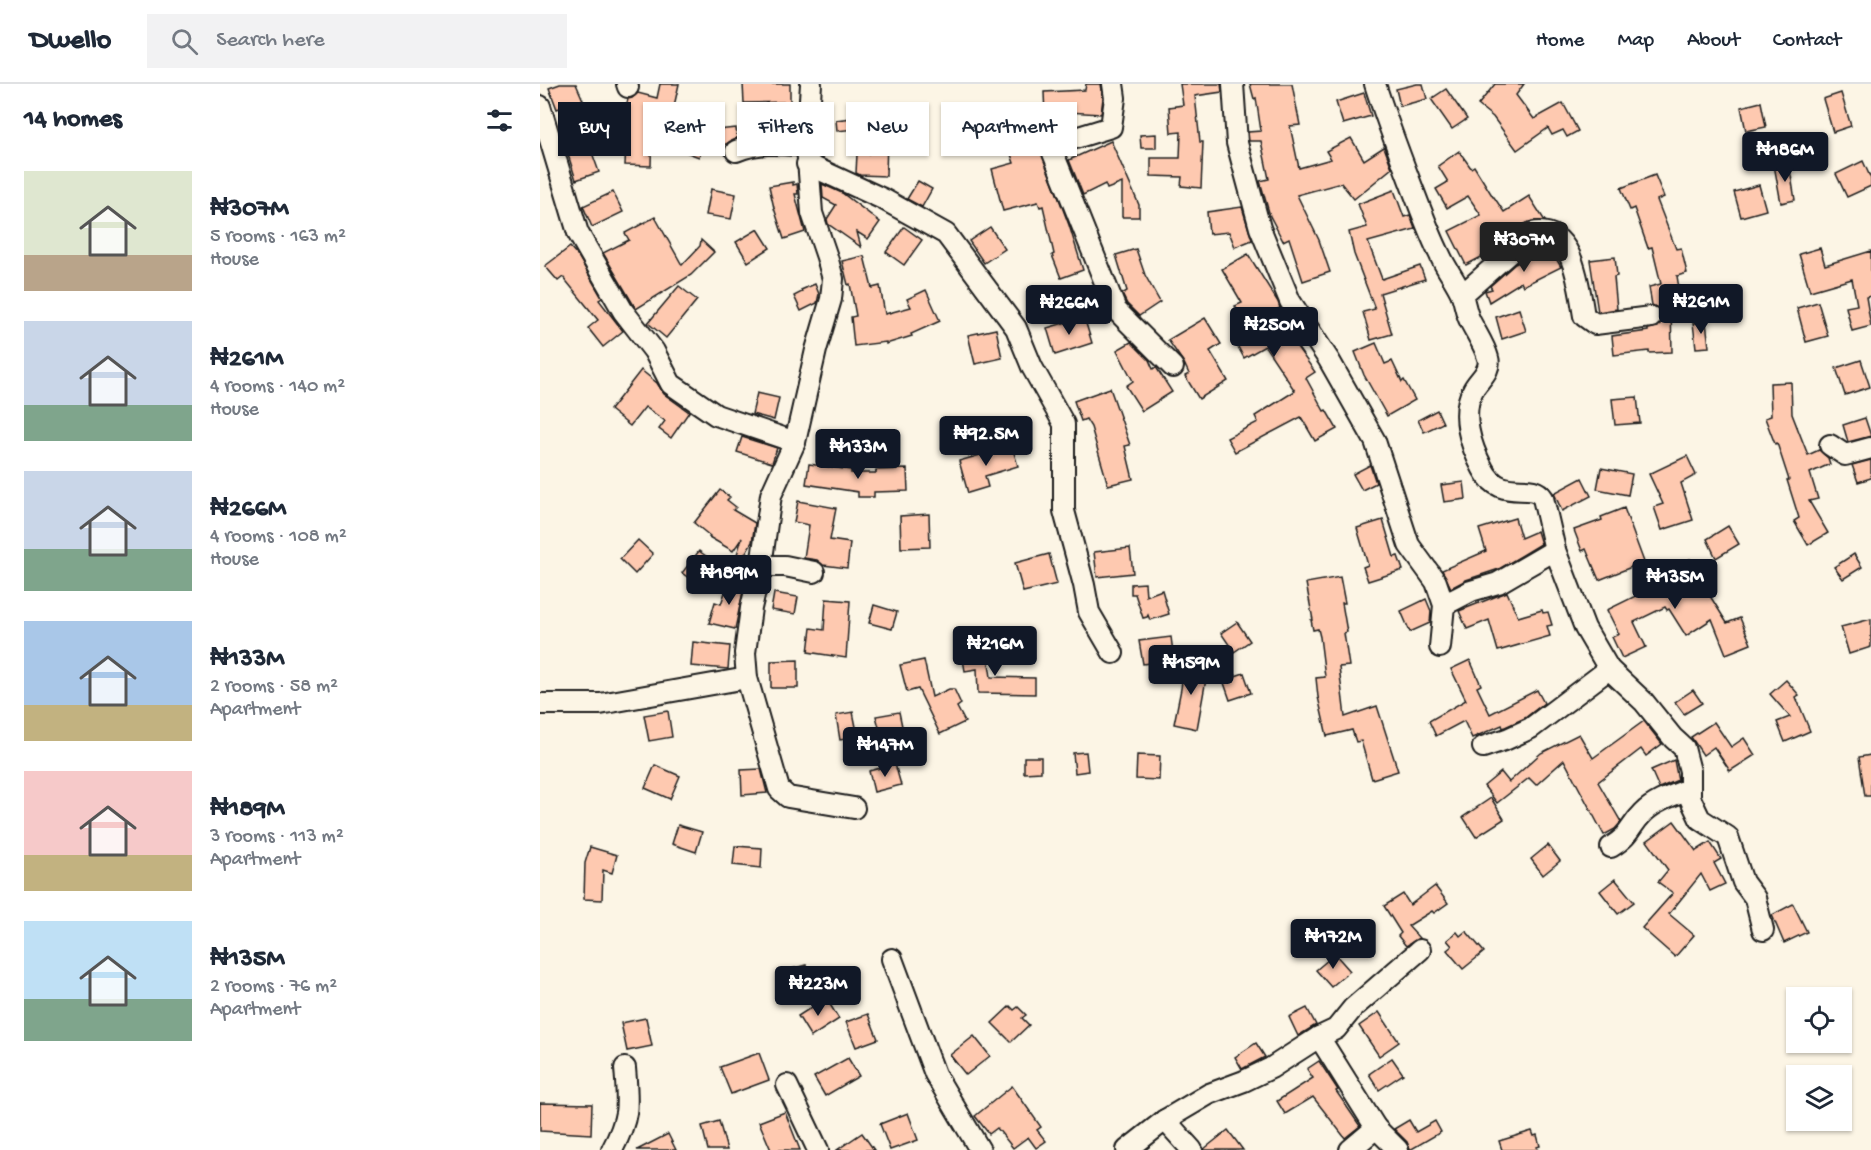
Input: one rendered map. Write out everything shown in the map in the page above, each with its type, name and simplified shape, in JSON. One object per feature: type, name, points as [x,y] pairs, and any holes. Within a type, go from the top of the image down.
[{"type":"street","points":[[810,102],[811,84]]},
{"type":"street","points":[[1113,84],[1115,98],[1111,127],[1056,144],[1053,153],[1116,310],[1173,367]]},
{"type":"street","points":[[1233,84],[1237,143],[1260,228],[1290,301],[1329,360],[1375,441],[1409,545],[1436,582],[1444,605],[1440,647]]},
{"type":"street","points":[[1375,84],[1387,121],[1439,254],[1462,296],[1467,315],[1488,359],[1489,367],[1472,391],[1468,406],[1468,430],[1474,452],[1496,486],[1509,490],[1534,490],[1540,493],[1555,550],[1584,628],[1609,669],[1644,702],[1684,748],[1690,771],[1690,798],[1700,819],[1728,837],[1743,882],[1755,898],[1763,930]]},
{"type":"street","points":[[540,106],[578,233],[622,311],[654,351],[672,384],[716,415],[795,442]]},
{"type":"street","points":[[807,156],[812,213],[833,279],[831,299],[816,350],[795,442],[771,495],[745,653],[747,678],[780,789],[788,797],[854,808]]},
{"type":"street","points":[[809,156],[946,234],[1016,328],[1032,367],[1064,424],[1064,511],[1089,612],[1113,653]]},
{"type":"street","points":[[1462,296],[1532,233],[1541,231],[1551,234],[1565,246],[1574,264],[1584,316],[1588,321],[1596,324],[1651,317]]},
{"type":"street","points":[[1830,445],[1845,455],[1871,448]]},
{"type":"street","points":[[1444,605],[1472,591],[1498,583],[1555,550]]},
{"type":"street","points":[[761,566],[785,566],[814,572]]},
{"type":"street","points":[[1483,747],[1531,728],[1609,669]]},
{"type":"street","points":[[540,704],[600,704],[747,678]]},
{"type":"street","points":[[1611,847],[1625,839],[1643,813],[1666,798],[1689,789]]},
{"type":"street","points":[[1127,1150],[1166,1120],[1209,1094],[1271,1068],[1319,1037],[1336,1029],[1353,1008],[1420,950]]},
{"type":"street","points":[[892,959],[935,1074],[980,1150]]},
{"type":"street","points":[[1319,1037],[1376,1128],[1398,1150]]},
{"type":"street","points":[[612,1150],[622,1132],[628,1107],[625,1068]]},
{"type":"street","points":[[786,1085],[818,1150]]},
{"type":"street","points":[[1166,1120],[1192,1150]]},
{"type":"street","points":[[1350,1150],[1376,1128]]},
{"type":"building","points":[[560,84],[576,84],[583,100],[558,102],[557,109],[549,88]]},
{"type":"building","points":[[660,84],[679,84],[675,102],[643,102],[643,156],[651,156],[651,166],[625,165],[625,156],[631,156],[631,102],[627,102],[628,99],[638,93],[657,98]]},
{"type":"building","points":[[743,84],[790,84],[790,102],[744,102]]},
{"type":"building","points":[[1086,84],[1101,84],[1103,98],[1101,114],[1077,113],[1077,102],[1044,102],[1044,92],[1085,90]]},
{"type":"building","points":[[1180,84],[1221,84],[1222,92],[1195,96],[1200,142],[1203,142],[1201,188],[1181,186],[1182,177],[1151,176],[1151,158],[1180,158],[1181,132],[1171,133],[1169,107],[1183,105]]},
{"type":"building","points":[[1250,84],[1292,84],[1300,125],[1290,126],[1299,168],[1331,159],[1326,151],[1351,138],[1364,160],[1384,147],[1392,168],[1354,199],[1341,183],[1297,195],[1319,240],[1330,272],[1303,281],[1289,238],[1283,241],[1270,216],[1260,181],[1269,179],[1261,141],[1249,141],[1248,132],[1261,131],[1256,98],[1254,99]]},
{"type":"building","points":[[1423,84],[1427,99],[1400,106],[1396,89]]},
{"type":"building","points":[[1495,84],[1524,84],[1516,95],[1534,119],[1563,103],[1578,131],[1567,137],[1563,130],[1552,135],[1548,128],[1517,150],[1493,117],[1478,105]]},
{"type":"building","points":[[1446,89],[1467,119],[1452,129],[1431,99]]},
{"type":"building","points":[[1364,93],[1371,116],[1343,124],[1336,102]]},
{"type":"building","points":[[1841,93],[1851,126],[1833,132],[1823,99]]},
{"type":"building","points":[[1761,102],[1766,127],[1746,131],[1741,107]]},
{"type":"building","points":[[846,119],[846,130],[837,131],[836,120]]},
{"type":"building","points":[[736,128],[737,138],[725,144],[725,129]]},
{"type":"building","points":[[1156,134],[1156,148],[1141,148],[1140,135]]},
{"type":"building","points":[[1111,141],[1139,205],[1139,217],[1122,217],[1122,183],[1107,189],[1105,184],[1083,195],[1069,160]]},
{"type":"building","points":[[1459,151],[1471,168],[1474,166],[1504,212],[1529,196],[1545,221],[1532,221],[1525,224],[1495,250],[1466,265],[1449,231],[1481,215],[1468,196],[1447,208],[1436,189],[1448,182],[1438,166]]},
{"type":"building","points":[[568,156],[593,156],[599,172],[576,180]]},
{"type":"building","points":[[857,156],[887,156],[886,176],[856,173]]},
{"type":"building","points":[[1012,156],[1043,156],[1069,225],[1083,270],[1061,278],[1052,255],[1054,254],[1043,206],[1040,207],[1038,202],[1003,211],[992,169],[1014,163]]},
{"type":"building","points":[[1863,161],[1871,179],[1871,186],[1847,197],[1836,174]]},
{"type":"building","points":[[1789,163],[1795,200],[1781,203],[1774,165]]},
{"type":"building","points":[[1655,175],[1664,197],[1657,200],[1676,249],[1681,248],[1687,273],[1677,276],[1682,306],[1671,308],[1672,352],[1649,353],[1649,351],[1614,355],[1612,336],[1648,331],[1648,329],[1658,327],[1662,321],[1661,310],[1652,305],[1649,287],[1661,284],[1652,247],[1648,248],[1634,208],[1630,210],[1621,188]]},
{"type":"building","points":[[918,181],[932,189],[922,207],[907,199]]},
{"type":"building","points":[[793,182],[793,185],[797,184],[798,194],[795,194],[805,232],[784,239],[769,186]]},
{"type":"building","points":[[822,184],[842,193],[880,222],[868,239],[857,232],[861,247],[828,224],[827,219],[836,205],[823,198]]},
{"type":"building","points":[[1759,185],[1766,210],[1741,217],[1734,192]]},
{"type":"building","points":[[711,189],[736,194],[731,219],[706,215]]},
{"type":"building","points":[[1394,190],[1404,217],[1410,215],[1415,229],[1368,242],[1382,279],[1420,266],[1425,279],[1380,293],[1392,334],[1371,340],[1363,312],[1375,309],[1354,254],[1349,232],[1367,227],[1358,204]]},
{"type":"building","points":[[613,192],[623,212],[592,227],[583,206]]},
{"type":"building","points":[[1242,207],[1252,240],[1235,247],[1229,232],[1209,234],[1207,212]]},
{"type":"building","points":[[655,217],[682,265],[700,246],[701,240],[714,252],[691,275],[636,309],[603,253],[629,240],[625,233]]},
{"type":"building","points":[[904,227],[922,240],[904,265],[886,252]]},
{"type":"building","points":[[990,227],[1005,249],[984,263],[969,241]]},
{"type":"building","points":[[758,229],[770,248],[748,262],[736,242]]},
{"type":"building","points":[[570,247],[578,256],[602,298],[599,300],[623,331],[603,347],[588,328],[598,320],[563,277],[558,281],[545,266]]},
{"type":"building","points":[[1550,248],[1561,267],[1523,286],[1521,282],[1489,302],[1485,291],[1492,289],[1490,286],[1515,264]]},
{"type":"building","points":[[1820,248],[1825,265],[1871,251],[1871,296],[1866,297],[1871,326],[1852,331],[1846,307],[1857,305],[1852,279],[1810,291],[1799,254]]},
{"type":"building","points":[[1136,249],[1145,275],[1160,302],[1139,316],[1127,304],[1122,294],[1127,291],[1116,255]]},
{"type":"building","points":[[1248,254],[1278,302],[1280,308],[1278,309],[1291,331],[1287,333],[1315,372],[1306,378],[1337,429],[1315,441],[1301,417],[1235,452],[1227,438],[1258,422],[1255,416],[1295,391],[1265,346],[1244,358],[1236,343],[1251,334],[1235,306],[1242,303],[1222,269]]},
{"type":"building","points":[[864,256],[872,288],[880,286],[885,314],[911,307],[907,299],[926,290],[940,321],[911,334],[912,336],[886,344],[886,342],[854,346],[851,317],[856,316],[850,284],[848,285],[842,261]]},
{"type":"building","points":[[1615,257],[1617,309],[1598,312],[1590,260]]},
{"type":"building","points":[[815,284],[819,294],[817,303],[801,311],[794,296]]},
{"type":"building","points":[[679,286],[697,300],[666,338],[648,323]]},
{"type":"building","points":[[1818,302],[1828,336],[1806,342],[1797,308]]},
{"type":"building","points":[[1519,309],[1526,331],[1502,339],[1496,317]]},
{"type":"building","points":[[1084,317],[1092,343],[1055,355],[1047,328]]},
{"type":"building","points":[[1205,318],[1221,344],[1210,351],[1228,381],[1199,399],[1185,376],[1189,374],[1184,363],[1168,340]]},
{"type":"building","points":[[1706,322],[1709,347],[1696,348],[1693,323]]},
{"type":"building","points":[[996,329],[1002,358],[975,364],[968,335]]},
{"type":"building","points":[[1131,342],[1149,360],[1153,369],[1156,367],[1172,392],[1142,411],[1126,386],[1133,381],[1117,350]]},
{"type":"building","points":[[1376,343],[1385,364],[1392,361],[1402,382],[1404,380],[1415,400],[1387,416],[1364,375],[1355,352]]},
{"type":"building","points":[[1861,360],[1870,387],[1845,395],[1836,368]]},
{"type":"building","points":[[641,370],[657,383],[664,394],[689,412],[671,438],[659,429],[665,421],[645,407],[630,426],[610,410]]},
{"type":"building","points":[[1791,382],[1792,414],[1808,455],[1819,450],[1828,458],[1830,464],[1810,473],[1818,499],[1809,501],[1828,533],[1808,545],[1794,521],[1799,518],[1787,480],[1789,480],[1777,443],[1775,444],[1765,418],[1771,416],[1770,383]]},
{"type":"building","points":[[1110,388],[1130,445],[1125,446],[1133,479],[1108,485],[1091,427],[1086,419],[1081,421],[1074,401]]},
{"type":"building","points":[[757,393],[779,398],[774,420],[752,414]]},
{"type":"building","points":[[1637,397],[1640,423],[1615,425],[1612,399]]},
{"type":"building","points":[[1437,410],[1443,423],[1424,432],[1418,420]]},
{"type":"building","points":[[1865,418],[1871,436],[1848,442],[1843,425]]},
{"type":"building","points":[[742,437],[777,448],[772,463],[737,452]]},
{"type":"building","points":[[1012,446],[1018,466],[985,476],[988,487],[968,493],[959,461]]},
{"type":"building","points":[[1687,456],[1696,475],[1681,483],[1693,520],[1662,530],[1654,507],[1663,504],[1649,474]]},
{"type":"building","points":[[1871,460],[1871,478],[1858,482],[1852,465]]},
{"type":"building","points":[[809,464],[851,470],[851,473],[907,469],[908,491],[874,492],[874,497],[858,497],[858,492],[806,484]]},
{"type":"building","points":[[1370,465],[1376,483],[1362,490],[1353,474]]},
{"type":"building","points":[[1601,468],[1632,474],[1628,495],[1597,489]]},
{"type":"building","points":[[1582,478],[1591,496],[1562,511],[1554,493]]},
{"type":"building","points":[[1464,482],[1466,499],[1444,502],[1441,485]]},
{"type":"building","points":[[720,490],[730,497],[727,500],[736,507],[733,510],[755,523],[752,542],[738,566],[734,564],[742,538],[733,551],[709,537],[694,523]]},
{"type":"building","points":[[798,501],[836,508],[830,540],[850,543],[847,568],[823,565],[817,560],[804,558],[809,525],[794,522]]},
{"type":"building","points":[[1624,508],[1644,562],[1599,580],[1586,549],[1582,551],[1574,530],[1602,520],[1601,517]]},
{"type":"building","points":[[929,514],[930,547],[901,548],[900,516]]},
{"type":"building","points":[[1515,518],[1521,538],[1537,531],[1541,544],[1499,569],[1466,580],[1451,588],[1442,570],[1486,551],[1479,529]]},
{"type":"building","points":[[1383,520],[1394,557],[1398,556],[1403,570],[1368,581],[1363,567],[1368,565],[1357,528]]},
{"type":"building","points":[[1728,526],[1739,544],[1716,558],[1707,539]]},
{"type":"building","points":[[638,540],[653,554],[635,574],[620,559]]},
{"type":"building","points":[[1130,548],[1133,573],[1097,577],[1094,552]]},
{"type":"building","points":[[699,551],[721,567],[704,589],[682,573]]},
{"type":"building","points":[[1049,554],[1057,584],[1023,592],[1015,563]]},
{"type":"building","points":[[1854,554],[1862,567],[1843,579],[1834,567]]},
{"type":"building","points":[[1690,559],[1708,585],[1705,588],[1727,623],[1740,618],[1751,644],[1726,654],[1712,619],[1686,636],[1669,609],[1665,607],[1634,622],[1646,647],[1622,658],[1612,637],[1619,634],[1607,610],[1654,587],[1651,580]]},
{"type":"building","points":[[1340,577],[1345,603],[1342,603],[1349,666],[1339,667],[1345,717],[1377,706],[1398,771],[1372,779],[1361,741],[1356,742],[1352,730],[1327,736],[1318,697],[1316,678],[1325,677],[1320,637],[1318,629],[1313,630],[1306,583]]},
{"type":"building","points":[[730,578],[745,582],[735,629],[709,623],[715,602],[721,604]]},
{"type":"building","points":[[1145,583],[1146,596],[1162,590],[1169,614],[1150,620],[1148,615],[1143,618],[1135,594],[1131,594],[1131,584]]},
{"type":"building","points":[[1507,592],[1518,617],[1542,610],[1543,613],[1548,612],[1552,625],[1547,626],[1550,636],[1498,651],[1489,620],[1467,629],[1459,611]]},
{"type":"building","points":[[774,593],[798,597],[795,614],[771,610]]},
{"type":"building","points":[[826,599],[850,601],[846,658],[808,652],[811,628],[824,630]]},
{"type":"building","points":[[1426,599],[1431,611],[1430,623],[1410,632],[1401,611]]},
{"type":"building","points":[[874,605],[897,612],[892,629],[869,623]]},
{"type":"building","points":[[1871,619],[1871,647],[1849,654],[1841,627]]},
{"type":"building","points":[[1237,622],[1250,641],[1234,652],[1221,633]]},
{"type":"building","points":[[1171,637],[1174,660],[1143,664],[1139,641]]},
{"type":"building","points":[[693,642],[730,646],[728,669],[691,666]]},
{"type":"building","points":[[987,649],[991,677],[1035,678],[1035,694],[978,693],[977,669],[965,671],[962,653]]},
{"type":"building","points":[[798,660],[798,688],[771,688],[771,661]]},
{"type":"building","points":[[924,660],[932,697],[954,689],[961,704],[957,707],[965,722],[940,734],[918,689],[907,692],[900,665]]},
{"type":"building","points":[[1470,660],[1481,685],[1477,687],[1490,714],[1537,690],[1544,703],[1525,718],[1472,738],[1464,721],[1436,736],[1429,721],[1466,700],[1451,669]]},
{"type":"building","points":[[1184,664],[1208,668],[1197,729],[1174,724]]},
{"type":"building","points":[[1244,673],[1251,693],[1230,700],[1223,680]]},
{"type":"building","points":[[1786,680],[1799,695],[1796,697],[1810,731],[1785,742],[1777,722],[1790,717],[1770,694]]},
{"type":"building","points":[[1693,690],[1702,703],[1684,714],[1675,702]]},
{"type":"building","points":[[668,711],[672,737],[649,741],[644,715]]},
{"type":"building","points":[[853,712],[858,737],[840,740],[836,715]]},
{"type":"building","points":[[899,712],[903,731],[881,735],[876,716]]},
{"type":"building","points":[[1644,721],[1662,744],[1646,756],[1641,749],[1598,782],[1621,822],[1615,829],[1604,835],[1564,760],[1536,785],[1529,778],[1497,803],[1484,786],[1501,772],[1509,782],[1541,753],[1579,734],[1593,758]]},
{"type":"building","points":[[1714,722],[1731,747],[1744,738],[1755,755],[1730,771],[1714,747],[1703,755],[1691,737]]},
{"type":"building","points":[[1086,752],[1088,771],[1075,773],[1073,753]]},
{"type":"building","points":[[1137,755],[1160,756],[1159,780],[1136,779]]},
{"type":"building","points":[[1871,755],[1871,796],[1865,796],[1859,757]]},
{"type":"building","points":[[1024,757],[1041,757],[1041,772],[1024,773]]},
{"type":"building","points":[[1674,760],[1678,780],[1659,788],[1651,770]]},
{"type":"building","points":[[895,764],[901,785],[874,792],[869,771]]},
{"type":"building","points":[[655,765],[680,776],[670,799],[645,788]]},
{"type":"building","points":[[761,769],[767,793],[742,795],[741,770]]},
{"type":"building","points":[[1491,798],[1504,819],[1476,837],[1463,817]]},
{"type":"building","points":[[1674,821],[1696,851],[1710,842],[1721,859],[1714,863],[1725,884],[1710,891],[1701,874],[1669,914],[1694,935],[1675,957],[1642,928],[1673,893],[1658,882],[1668,870],[1647,841]]},
{"type":"building","points":[[678,825],[702,832],[696,852],[672,844]]},
{"type":"building","points":[[1548,845],[1560,861],[1543,875],[1531,859]]},
{"type":"building","points":[[735,846],[762,848],[761,868],[733,865]]},
{"type":"building","points":[[590,847],[617,855],[612,873],[603,870],[602,900],[584,899],[585,863]]},
{"type":"building","points":[[1615,879],[1634,902],[1618,914],[1600,891]]},
{"type":"building","points":[[1435,886],[1448,903],[1408,926],[1419,938],[1406,946],[1398,936],[1401,933],[1384,906],[1403,894],[1410,905]]},
{"type":"building","points":[[1793,904],[1807,932],[1784,943],[1772,915]]},
{"type":"building","points":[[1466,931],[1484,952],[1463,969],[1447,950],[1452,946],[1447,940],[1457,932],[1460,936]]},
{"type":"building","points":[[1335,954],[1350,971],[1331,987],[1316,970]]},
{"type":"building","points":[[806,965],[813,989],[784,997],[777,973]]},
{"type":"building","points":[[826,998],[839,1019],[811,1037],[798,1016]]},
{"type":"building","points":[[1010,1006],[1014,1010],[1018,1007],[1026,1015],[1022,1018],[1029,1025],[1011,1042],[992,1023]]},
{"type":"building","points":[[1307,1008],[1316,1025],[1298,1036],[1289,1017]]},
{"type":"building","points":[[1379,1012],[1399,1042],[1379,1056],[1359,1026]]},
{"type":"building","points":[[868,1014],[878,1039],[856,1047],[846,1022]]},
{"type":"building","points":[[646,1018],[652,1046],[627,1051],[621,1023]]},
{"type":"building","points":[[974,1036],[990,1056],[966,1075],[950,1055]]},
{"type":"building","points":[[1256,1043],[1265,1057],[1242,1069],[1235,1057]]},
{"type":"building","points":[[759,1053],[769,1080],[731,1094],[720,1067]]},
{"type":"building","points":[[848,1058],[859,1076],[825,1096],[814,1077]]},
{"type":"building","points":[[1392,1058],[1403,1074],[1379,1090],[1369,1074]]},
{"type":"building","points":[[1319,1061],[1360,1126],[1345,1138],[1313,1097],[1285,1114],[1277,1101],[1313,1078],[1307,1069]]},
{"type":"building","points":[[1012,1086],[1041,1127],[1037,1130],[1046,1141],[1036,1148],[1028,1137],[1013,1148],[997,1128],[989,1134],[975,1116]]},
{"type":"building","points":[[540,1103],[592,1104],[591,1134],[540,1131]]},
{"type":"building","points":[[785,1112],[800,1150],[771,1150],[759,1122]]},
{"type":"building","points":[[908,1113],[918,1140],[890,1150],[880,1124]]},
{"type":"building","points":[[1409,1120],[1416,1132],[1435,1121],[1441,1132],[1410,1150],[1407,1142],[1394,1129]]},
{"type":"building","points":[[719,1121],[727,1150],[708,1150],[702,1126]]},
{"type":"building","points":[[1228,1130],[1243,1150],[1204,1150],[1204,1149]]},
{"type":"building","points":[[1532,1131],[1534,1136],[1537,1135],[1540,1146],[1537,1147],[1538,1150],[1502,1150],[1499,1141]]},
{"type":"building","points":[[862,1133],[874,1150],[837,1150]]},
{"type":"building","points":[[668,1134],[676,1150],[637,1150]]}]
